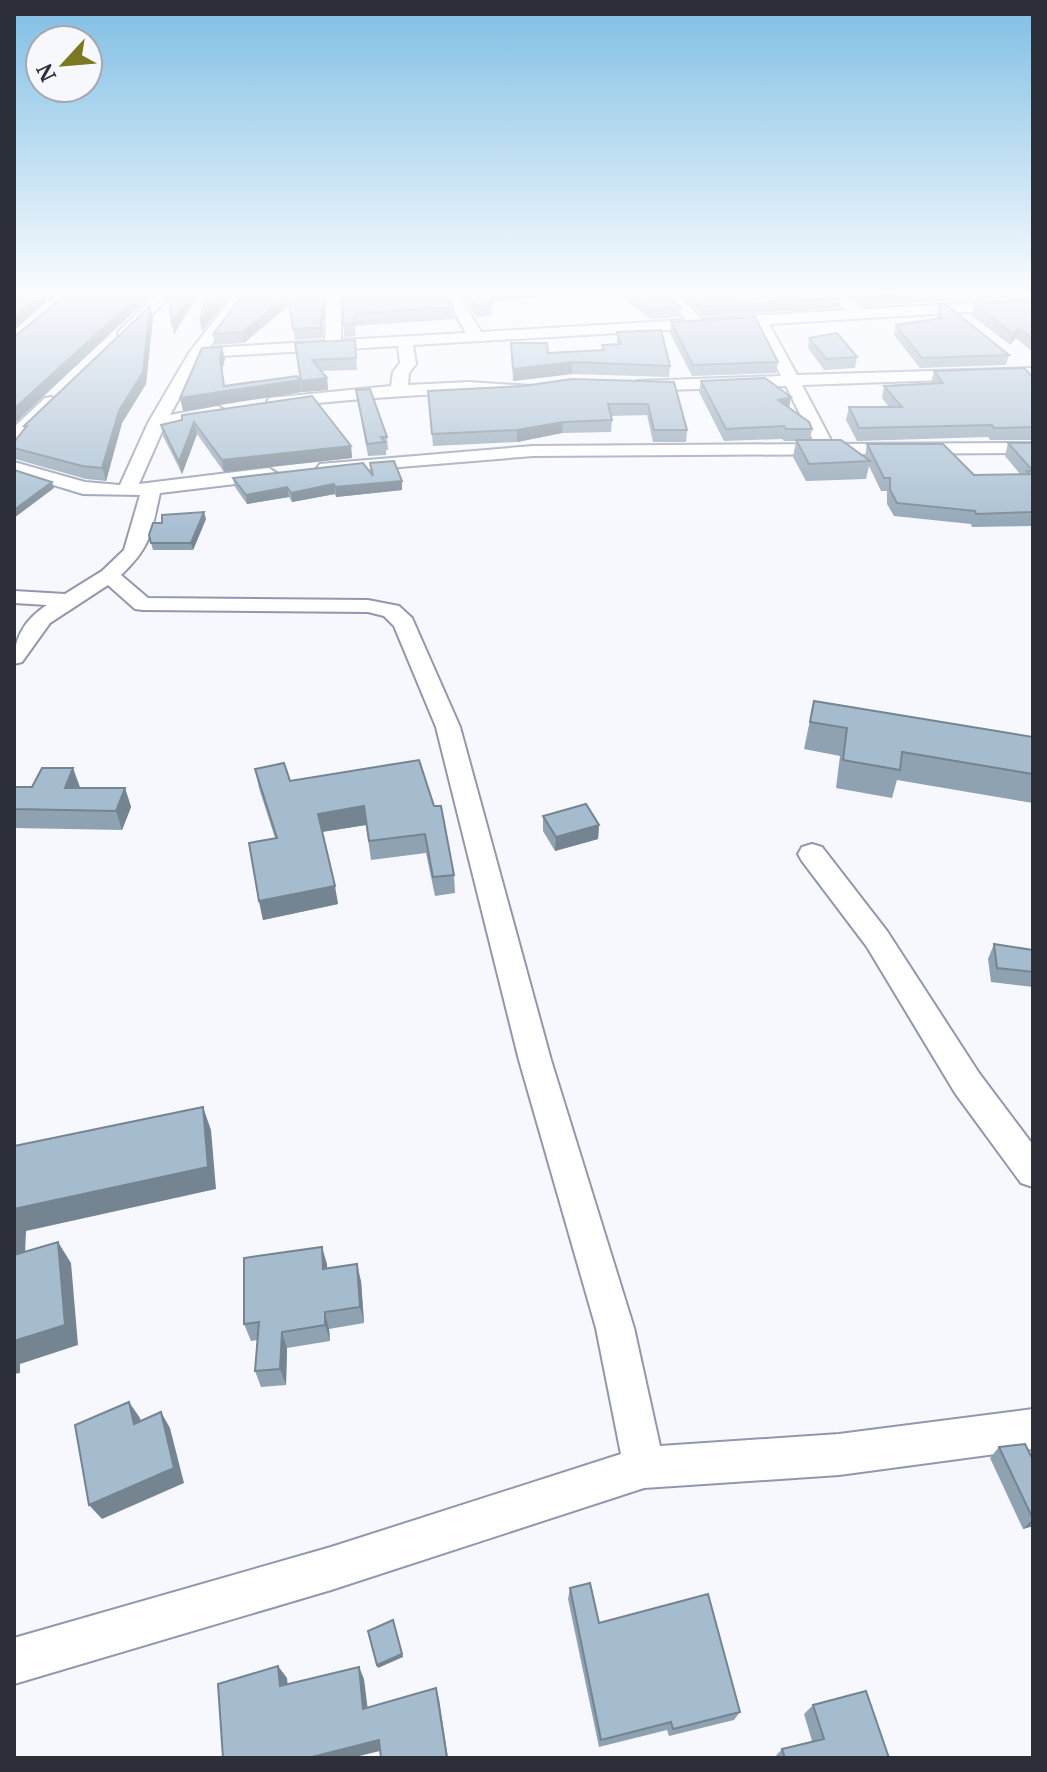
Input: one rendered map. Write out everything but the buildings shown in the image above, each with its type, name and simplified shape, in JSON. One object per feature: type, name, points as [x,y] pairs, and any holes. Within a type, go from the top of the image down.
[{"type":"street","points":[[127,491],[157,423],[183,377]]},
{"type":"street","points":[[399,390],[400,377]]},
{"type":"street","points":[[790,377],[827,450]]},
{"type":"street","points":[[620,385],[951,377]]},
{"type":"street","points":[[14,437],[68,386]]},
{"type":"street","points":[[258,405],[399,390],[548,386]]},
{"type":"street","points":[[157,423],[230,410]]},
{"type":"street","points":[[14,467],[83,488],[127,491],[296,471],[533,451],[1033,448]]},
{"type":"street","points":[[14,657],[42,618],[109,575],[133,553],[140,538],[151,489]]},
{"type":"street","points":[[109,575],[143,604],[368,606],[391,611],[404,623],[448,727],[535,1060],[615,1328],[644,1467]]},
{"type":"street","points":[[14,597],[66,600]]},
{"type":"street","points":[[812,854],[877,939],[967,1083],[1033,1172]]},
{"type":"street","points":[[14,1661],[237,1599],[429,1540],[644,1467],[734,1466],[932,1444],[1033,1429]]}]
